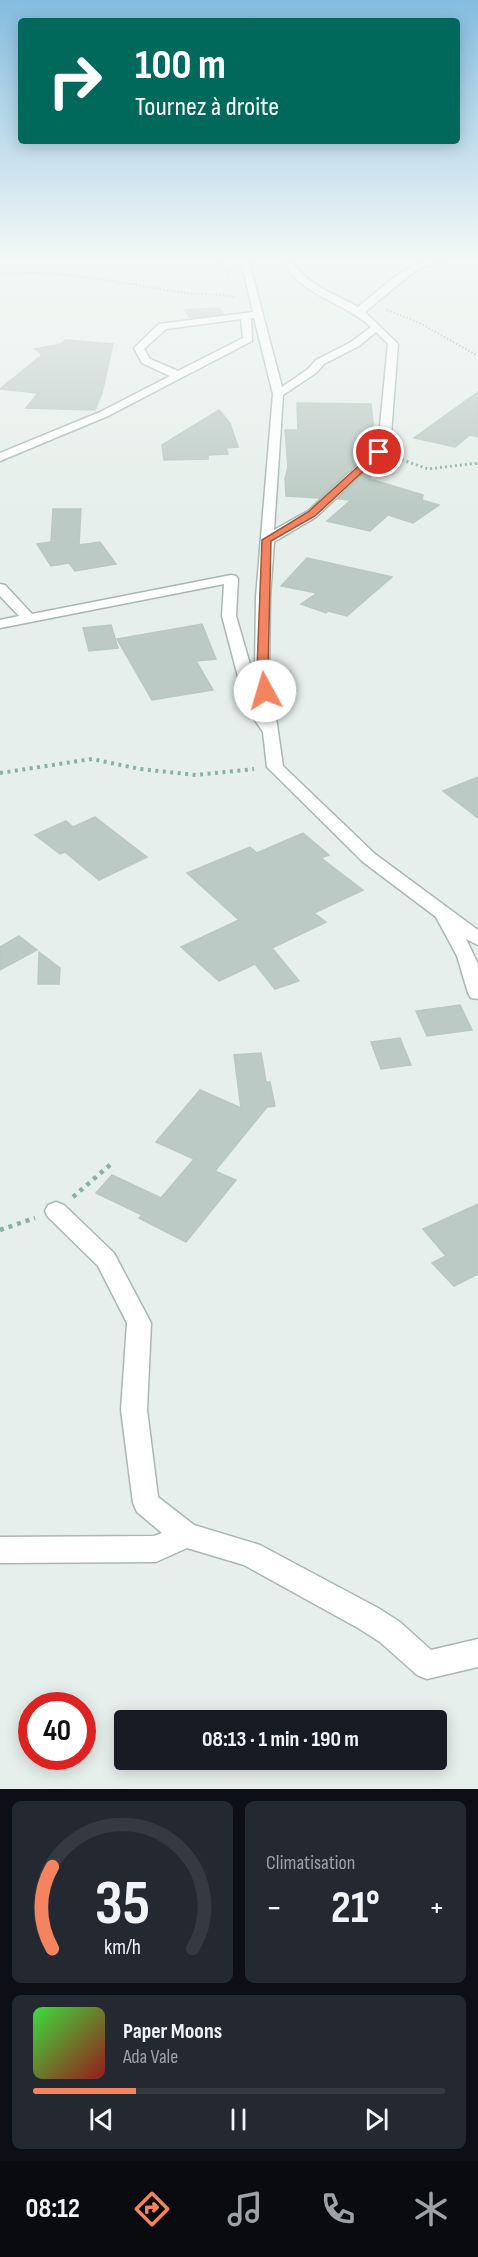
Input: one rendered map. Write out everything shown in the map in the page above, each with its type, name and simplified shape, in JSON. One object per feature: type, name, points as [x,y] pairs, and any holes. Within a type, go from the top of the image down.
[{"type":"street","points":[[146,341],[139,348],[146,361],[179,376]]},
{"type":"street","points":[[0,457],[104,414],[244,341]]},
{"type":"street","points":[[261,341],[278,394],[267,540],[262,669],[275,766],[369,858],[478,939]]},
{"type":"street","points":[[278,394],[312,371],[320,362],[358,341]]},
{"type":"street","points":[[267,540],[312,514],[384,447],[393,344],[391,341]]},
{"type":"street","points":[[0,624],[231,579],[229,616],[254,707],[272,734]]},
{"type":"street","points":[[0,588],[27,617]]},
{"type":"street","points":[[442,912],[466,956],[478,993]]},
{"type":"street","points":[[56,1211],[106,1260],[139,1323],[134,1410],[146,1503],[186,1535],[250,1554],[368,1618],[390,1632],[427,1665],[478,1653]]},
{"type":"street","points":[[0,1550],[156,1549],[186,1535]]},
{"type":"path","points":[[452,341],[478,356]]},
{"type":"path","points":[[379,452],[428,469],[478,463]]},
{"type":"path","points":[[0,773],[92,759],[140,769],[196,775],[275,766]]},
{"type":"building","points":[[64,341],[83,341],[113,344],[102,393],[95,410],[26,408],[38,393],[0,389],[42,355],[35,349]]},
{"type":"building","points":[[478,392],[478,437],[470,435],[455,447],[414,438]]},
{"type":"building","points":[[297,403],[371,404],[373,448],[319,498],[286,496],[285,479],[288,467],[285,430],[298,430]]},
{"type":"building","points":[[219,410],[230,423],[238,447],[226,448],[228,454],[208,455],[208,459],[164,460],[162,445]]},
{"type":"building","points":[[371,468],[370,479],[423,495],[422,500],[439,505],[413,523],[388,515],[370,531],[327,521],[351,500],[338,499]]},
{"type":"building","points":[[53,509],[81,509],[79,545],[100,542],[116,564],[75,571],[69,563],[51,566],[37,544],[51,542]]},
{"type":"building","points":[[307,558],[392,577],[347,616],[328,611],[326,613],[301,604],[317,593],[281,586]]},
{"type":"building","points":[[202,624],[216,659],[196,661],[213,690],[152,700],[117,639]]},
{"type":"building","points":[[111,625],[118,648],[89,651],[83,628]]},
{"type":"building","points":[[478,777],[478,818],[443,791]]},
{"type":"building","points":[[95,817],[147,857],[99,880],[65,852],[60,854],[35,835],[66,821],[73,827]]},
{"type":"building","points":[[303,833],[329,855],[321,858],[363,890],[314,913],[326,922],[272,948],[299,981],[275,989],[255,964],[219,981],[181,947],[239,920],[187,873],[250,847],[257,853]]},
{"type":"building","points":[[19,936],[37,950],[0,970],[0,947]]},
{"type":"building","points":[[39,952],[60,968],[59,984],[38,984]]},
{"type":"building","points":[[460,1005],[472,1030],[427,1036],[416,1011]]},
{"type":"building","points":[[400,1038],[411,1065],[381,1069],[371,1042]]},
{"type":"building","points":[[261,1053],[266,1082],[270,1082],[275,1106],[267,1107],[215,1171],[236,1180],[186,1242],[139,1218],[142,1215],[96,1193],[112,1175],[161,1198],[194,1159],[156,1142],[200,1090],[241,1108],[234,1055]]},
{"type":"building","points":[[478,1204],[478,1274],[454,1286],[432,1263],[446,1256],[423,1229]]},
{"type":"route","points":[[265,691],[262,669],[267,540],[312,514],[379,452]]}]
